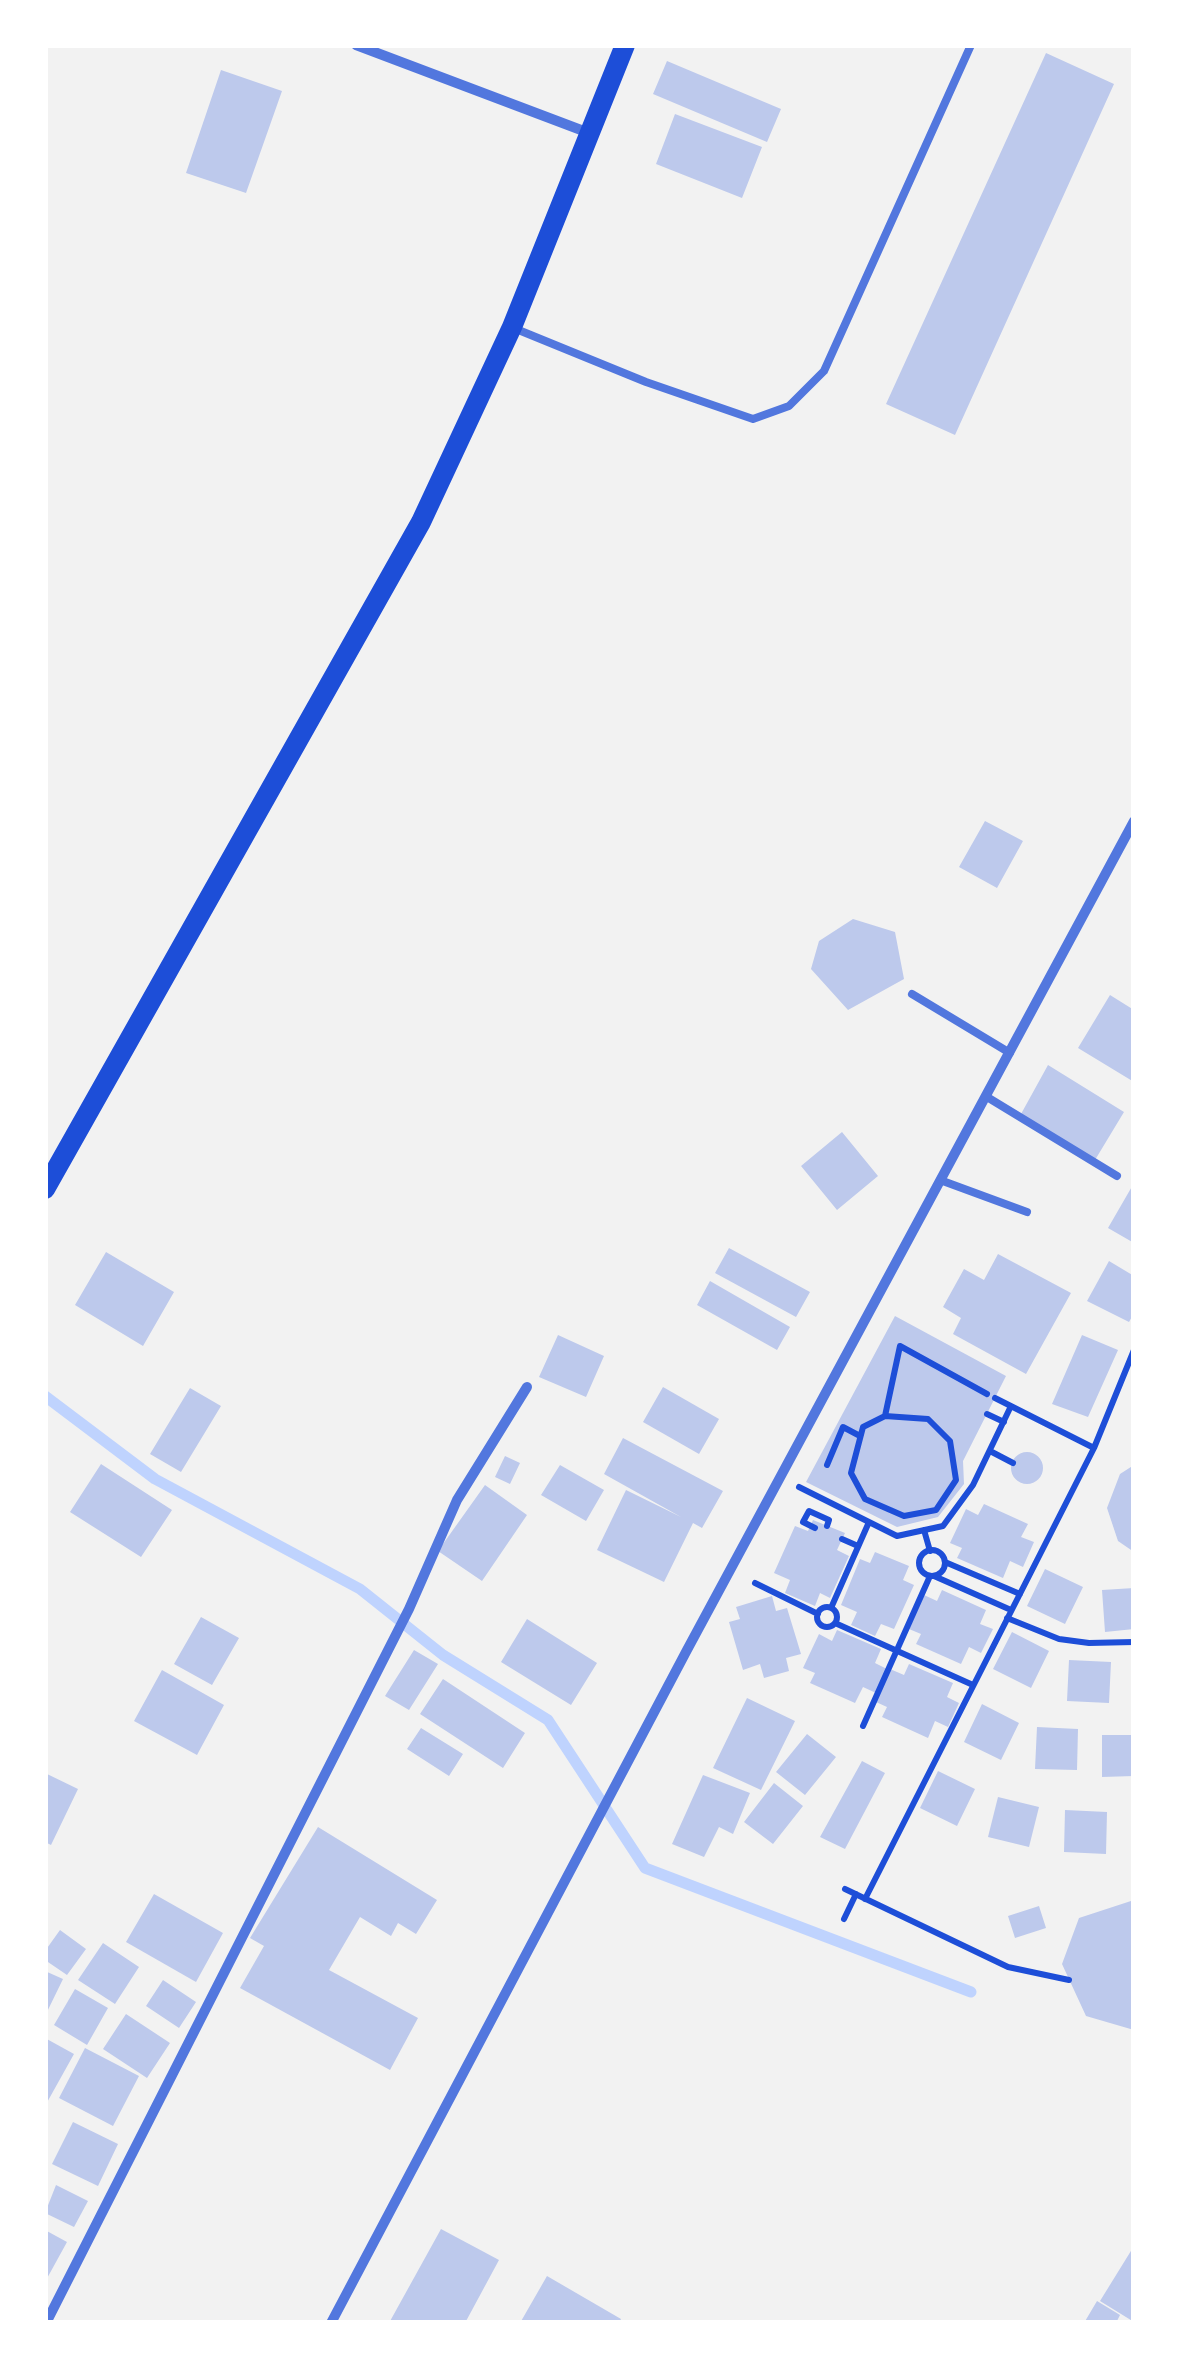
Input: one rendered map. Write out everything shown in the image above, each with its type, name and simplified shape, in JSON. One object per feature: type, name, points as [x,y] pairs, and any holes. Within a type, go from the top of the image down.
[{"type":"main road","points":[[45,1189],[421,522],[512,327],[624,45]]},
{"type":"street","points":[[356,45],[590,134]]},
{"type":"street","points":[[331,2323],[1134,821]]},
{"type":"street","points":[[46,2323],[409,1609],[457,1500],[527,1387]]},
{"type":"lane","points":[[512,327],[646,382],[753,419],[788,406],[824,371],[971,45]]},
{"type":"lane","points":[[912,994],[1010,1053]]},
{"type":"lane","points":[[986,1097],[1118,1176]]},
{"type":"lane","points":[[940,1180],[1027,1212]]},
{"type":"path","points":[[885,1416],[900,1346],[1094,1448]]},
{"type":"path","points":[[865,1898],[1094,1448],[1134,1350]]},
{"type":"path","points":[[803,1489],[897,1536],[943,1526],[954,1503],[973,1485],[1011,1406]]},
{"type":"path","points":[[987,1414],[1004,1422]]},
{"type":"path","points":[[885,1416],[928,1419],[950,1441],[956,1480],[936,1510],[904,1516],[865,1499],[851,1473],[863,1428],[885,1416]]},
{"type":"path","points":[[826,1465],[843,1427],[860,1436]]},
{"type":"path","points":[[990,1451],[1013,1462]]},
{"type":"path","points":[[815,1528],[803,1522],[808,1511],[830,1520],[827,1526]]},
{"type":"path","points":[[831,1608],[869,1522]]},
{"type":"path","points":[[924,1530],[930,1550]]},
{"type":"path","points":[[842,1539],[858,1546]]},
{"type":"path","points":[[863,1726],[932,1576],[943,1569],[942,1555],[930,1550]]},
{"type":"path","points":[[930,1550],[920,1560],[921,1569],[1058,1639],[1089,1644],[1134,1642]]},
{"type":"path","points":[[945,1562],[1020,1594]]},
{"type":"path","points":[[755,1583],[818,1614],[822,1626],[834,1622],[973,1685]]},
{"type":"path","points":[[818,1614],[822,1608],[831,1608],[837,1614],[834,1622]]},
{"type":"path","points":[[845,1889],[1008,1967],[1069,1980]]},
{"type":"path","points":[[844,1918],[856,1894]]},
{"type":"building","points":[[1046,53],[1114,84],[955,435],[886,404]]},
{"type":"building","points":[[667,61],[781,109],[767,142],[653,94]]},
{"type":"building","points":[[221,70],[282,91],[246,193],[186,173]]},
{"type":"building","points":[[675,114],[762,147],[742,198],[656,164]]},
{"type":"building","points":[[985,821],[1023,841],[997,888],[959,867]]},
{"type":"building","points":[[853,919],[895,932],[904,979],[848,1010],[811,969],[819,941]]},
{"type":"building","points":[[1110,995],[1134,1010],[1134,1082],[1078,1048]]},
{"type":"building","points":[[1048,1065],[1124,1112],[1095,1160],[1021,1114]]},
{"type":"building","points":[[842,1132],[878,1176],[837,1210],[801,1166]]},
{"type":"building","points":[[1134,1183],[1134,1243],[1108,1228]]},
{"type":"building","points":[[729,1248],[810,1292],[796,1317],[715,1273]]},
{"type":"building","points":[[106,1252],[174,1292],[143,1346],[75,1305]]},
{"type":"building","points":[[998,1254],[1071,1293],[1026,1374],[953,1334],[961,1318],[943,1307],[964,1269],[984,1280]]},
{"type":"building","points":[[1109,1261],[1134,1276],[1134,1313],[1129,1322],[1087,1301]]},
{"type":"building","points":[[710,1281],[790,1327],[777,1350],[697,1305]]},
{"type":"building","points":[[895,1316],[1006,1376],[963,1461],[964,1484],[938,1517],[897,1527],[806,1482]]},
{"type":"building","points":[[558,1335],[604,1356],[586,1397],[539,1377]]},
{"type":"building","points":[[1082,1335],[1118,1350],[1088,1417],[1052,1404]]},
{"type":"building","points":[[663,1387],[719,1419],[699,1454],[643,1422]]},
{"type":"building","points":[[190,1388],[221,1406],[181,1472],[150,1454]]},
{"type":"building","points":[[623,1438],[723,1491],[702,1528],[693,1523],[664,1582],[597,1550],[626,1490],[681,1517],[604,1474]]},
{"type":"building","points":[[1027,1452],[1038,1457],[1043,1468],[1038,1479],[1027,1484],[1016,1479],[1011,1468],[1016,1457]]},
{"type":"building","points":[[505,1456],[520,1463],[510,1484],[495,1477]]},
{"type":"building","points":[[101,1464],[172,1510],[141,1557],[70,1512]]},
{"type":"building","points":[[560,1465],[604,1490],[586,1521],[541,1495]]},
{"type":"building","points":[[1134,1465],[1134,1552],[1118,1541],[1107,1508],[1120,1474]]},
{"type":"building","points":[[485,1485],[527,1515],[482,1581],[438,1551]]},
{"type":"building","points":[[984,1504],[1028,1524],[1021,1537],[1034,1542],[1023,1567],[1010,1561],[1003,1578],[957,1558],[962,1548],[950,1543],[966,1509],[978,1515]]},
{"type":"building","points":[[813,1520],[845,1533],[837,1550],[849,1556],[830,1598],[820,1593],[815,1606],[785,1593],[790,1580],[774,1573],[795,1526],[808,1531]]},
{"type":"building","points":[[875,1552],[909,1566],[903,1580],[914,1585],[894,1629],[881,1624],[875,1636],[851,1625],[857,1612],[841,1605],[860,1559],[870,1563]]},
{"type":"building","points":[[1045,1569],[1083,1587],[1065,1624],[1027,1606]]},
{"type":"building","points":[[1134,1588],[1134,1629],[1105,1632],[1102,1590]]},
{"type":"building","points":[[942,1590],[986,1610],[980,1624],[993,1629],[981,1653],[969,1647],[961,1664],[916,1644],[921,1634],[909,1629],[924,1595],[937,1601]]},
{"type":"building","points":[[772,1596],[776,1611],[787,1608],[801,1654],[786,1658],[789,1671],[764,1678],[760,1664],[743,1670],[729,1622],[740,1619],[736,1607]]},
{"type":"building","points":[[201,1617],[239,1638],[212,1685],[174,1664]]},
{"type":"building","points":[[527,1619],[597,1663],[571,1705],[501,1662]]},
{"type":"building","points":[[837,1630],[881,1649],[875,1663],[887,1669],[876,1693],[863,1687],[855,1703],[810,1683],[815,1673],[803,1668],[819,1634],[832,1641]]},
{"type":"building","points":[[1012,1632],[1049,1651],[1031,1688],[993,1669]]},
{"type":"building","points":[[414,1650],[438,1664],[409,1710],[385,1696]]},
{"type":"building","points":[[1069,1660],[1111,1662],[1109,1703],[1067,1701]]},
{"type":"building","points":[[909,1664],[953,1683],[947,1697],[959,1703],[948,1727],[935,1721],[928,1738],[882,1717],[887,1707],[876,1702],[890,1669],[904,1675]]},
{"type":"building","points":[[162,1670],[224,1705],[197,1755],[134,1721]]},
{"type":"building","points":[[443,1679],[525,1733],[503,1768],[420,1714]]},
{"type":"building","points":[[747,1698],[795,1721],[761,1790],[713,1768]]},
{"type":"building","points":[[982,1704],[1019,1723],[1001,1760],[964,1742]]},
{"type":"building","points":[[1037,1727],[1078,1729],[1077,1770],[1035,1769]]},
{"type":"building","points":[[421,1728],[463,1754],[449,1776],[407,1749]]},
{"type":"building","points":[[807,1734],[836,1757],[805,1795],[776,1772]]},
{"type":"building","points":[[1102,1735],[1134,1735],[1134,1776],[1102,1777]]},
{"type":"building","points":[[862,1761],[885,1773],[845,1849],[820,1837]]},
{"type":"building","points":[[938,1771],[975,1789],[957,1826],[920,1808]]},
{"type":"building","points":[[45,1773],[78,1789],[51,1845],[45,1842]]},
{"type":"building","points":[[703,1775],[750,1793],[733,1834],[719,1827],[704,1857],[672,1844]]},
{"type":"building","points":[[774,1783],[803,1806],[773,1844],[744,1822]]},
{"type":"building","points":[[998,1797],[1039,1807],[1029,1847],[988,1837]]},
{"type":"building","points":[[1065,1810],[1107,1812],[1106,1854],[1064,1852]]},
{"type":"building","points":[[318,1827],[437,1900],[416,1934],[398,1923],[391,1936],[360,1917],[329,1970],[418,2018],[390,2070],[240,1988],[264,1946],[250,1938]]},
{"type":"building","points":[[154,1894],[223,1933],[196,1982],[126,1942]]},
{"type":"building","points":[[1134,1900],[1134,2030],[1086,2016],[1062,1964],[1079,1918]]},
{"type":"building","points":[[1039,1906],[1046,1928],[1015,1938],[1008,1916]]},
{"type":"building","points":[[60,1930],[86,1949],[67,1975],[45,1960],[45,1951]]},
{"type":"building","points":[[103,1943],[139,1967],[115,2004],[78,1980]]},
{"type":"building","points":[[45,1971],[63,1979],[45,2016]]},
{"type":"building","points":[[163,1980],[196,2002],[179,2028],[146,2006]]},
{"type":"building","points":[[75,1989],[108,2008],[87,2045],[54,2025]]},
{"type":"building","points":[[126,2014],[170,2043],[147,2078],[103,2049]]},
{"type":"building","points":[[45,2038],[74,2054],[45,2106]]},
{"type":"building","points":[[85,2048],[139,2076],[113,2126],[59,2098]]},
{"type":"building","points":[[73,2122],[118,2144],[98,2186],[52,2164]]},
{"type":"building","points":[[56,2185],[88,2201],[74,2227],[45,2213]]},
{"type":"building","points":[[441,2229],[499,2260],[465,2323],[389,2323]]},
{"type":"building","points":[[45,2230],[67,2242],[45,2282]]},
{"type":"building","points":[[1134,2246],[1134,2322],[1100,2301]]},
{"type":"building","points":[[547,2276],[621,2319],[619,2323],[520,2323]]},
{"type":"building","points":[[1097,2301],[1120,2315],[1116,2323],[1084,2323]]},
{"type":"waterway","points":[[45,1396],[155,1479],[360,1589],[443,1655],[548,1720],[645,1868],[971,1992]]}]
